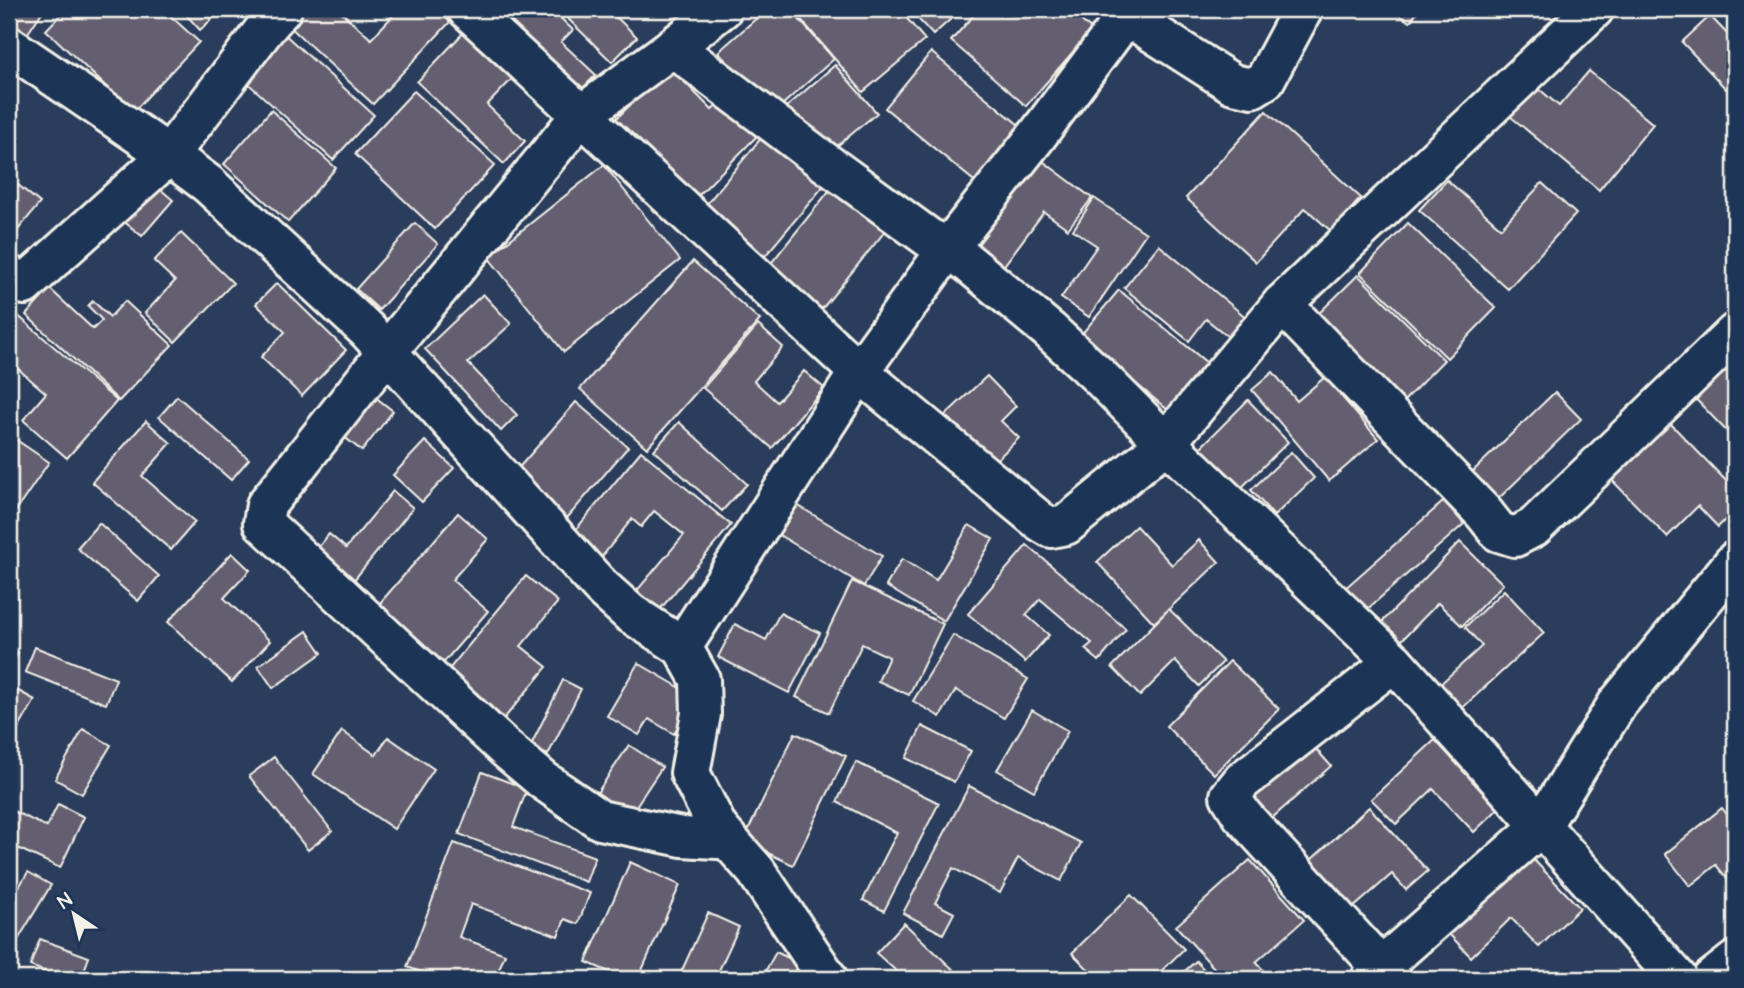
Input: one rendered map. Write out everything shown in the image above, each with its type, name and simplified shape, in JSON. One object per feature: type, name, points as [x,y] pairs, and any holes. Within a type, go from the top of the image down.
[{"type":"street","points":[[14,287],[169,155],[282,9]]},
{"type":"street","points":[[467,9],[859,372],[1051,528],[1066,525],[1166,443],[1282,304],[1594,9]]},
{"type":"street","points":[[718,828],[717,839],[694,838],[600,820],[544,782],[506,749],[263,523],[266,505],[581,115],[722,9]]},
{"type":"street","points":[[682,647],[859,372],[949,247],[1118,27],[1133,20],[1233,84],[1252,88],[1265,80],[1303,9]]},
{"type":"street","points":[[9,46],[208,184],[368,331],[601,587],[630,613],[682,647],[700,679],[701,714],[690,773],[718,828],[756,871],[828,979]]},
{"type":"street","points":[[673,47],[832,168],[929,238],[949,247],[1049,330],[1098,375],[1394,662],[1678,979]]},
{"type":"street","points":[[1282,304],[1499,532],[1515,537],[1534,527],[1735,333]]},
{"type":"street","points":[[1394,662],[1242,781],[1230,796],[1242,815],[1382,975],[1541,826],[1618,703],[1735,561]]},
{"type":"street","points":[[1712,979],[1735,961]]},
{"type":"building","points":[[9,9],[44,9],[22,42],[9,34]]},
{"type":"building","points":[[66,9],[163,9],[199,42],[133,112],[46,30]]},
{"type":"building","points":[[181,9],[223,9],[200,30]]},
{"type":"building","points":[[301,9],[338,9],[371,39],[399,9],[436,9],[450,22],[373,104],[287,24]]},
{"type":"building","points":[[499,9],[551,9],[573,30],[561,42],[596,75],[573,98],[490,19]]},
{"type":"building","points":[[558,9],[608,9],[637,37],[612,62]]},
{"type":"building","points":[[767,9],[790,9],[834,59],[773,113],[718,52]]},
{"type":"building","points":[[792,9],[899,9],[925,40],[863,92]]},
{"type":"building","points":[[909,9],[962,9],[933,35]]},
{"type":"building","points":[[979,9],[1068,9],[1092,30],[1026,106],[951,41]]},
{"type":"building","points":[[1389,9],[1419,9],[1410,22]]},
{"type":"building","points":[[1710,16],[1735,42],[1735,83],[1727,90],[1682,42]]},
{"type":"building","points":[[282,32],[374,115],[333,160],[241,77]]},
{"type":"building","points":[[464,32],[513,78],[487,105],[525,141],[504,164],[417,82]]},
{"type":"building","points":[[931,52],[1025,130],[979,185],[885,108]]},
{"type":"building","points":[[835,65],[877,113],[825,156],[784,109]]},
{"type":"building","points":[[669,66],[712,110],[722,101],[757,136],[689,205],[609,126]]},
{"type":"building","points":[[1589,71],[1653,124],[1599,190],[1505,112],[1531,82],[1559,106]]},
{"type":"building","points":[[414,91],[495,165],[435,229],[355,154]]},
{"type":"building","points":[[271,110],[336,168],[288,222],[224,164]]},
{"type":"building","points":[[1266,111],[1361,198],[1331,231],[1305,208],[1256,262],[1186,198]]},
{"type":"building","points":[[766,132],[827,182],[760,262],[700,212]]},
{"type":"building","points":[[1040,159],[1092,198],[1068,229],[1044,212],[1002,268],[975,247]]},
{"type":"building","points":[[604,165],[680,260],[564,352],[488,257]]},
{"type":"building","points":[[1447,180],[1501,228],[1542,183],[1576,214],[1508,289],[1419,210]]},
{"type":"building","points":[[837,181],[891,224],[822,309],[768,267]]},
{"type":"building","points":[[152,182],[173,200],[142,236],[121,219]]},
{"type":"building","points":[[17,184],[40,203],[9,241],[9,194]]},
{"type":"building","points":[[1094,198],[1146,233],[1089,317],[1061,298],[1097,246],[1073,230]]},
{"type":"building","points":[[415,223],[438,244],[379,310],[356,289]]},
{"type":"building","points":[[1408,223],[1496,308],[1447,358],[1360,273]]},
{"type":"building","points":[[181,233],[233,283],[175,342],[145,313],[175,281],[154,261]]},
{"type":"building","points":[[1159,245],[1248,319],[1231,339],[1206,319],[1189,341],[1124,288]]},
{"type":"building","points":[[693,261],[760,320],[647,448],[580,389]]},
{"type":"building","points":[[1358,275],[1444,360],[1398,407],[1311,321]]},
{"type":"building","points":[[277,283],[346,350],[302,396],[261,357],[285,332],[256,304]]},
{"type":"building","points":[[50,289],[93,329],[102,320],[88,306],[93,301],[110,317],[125,301],[172,345],[119,401],[26,315]]},
{"type":"building","points":[[1119,290],[1207,363],[1168,410],[1079,337]]},
{"type":"building","points":[[483,294],[511,324],[468,363],[517,415],[501,431],[425,349]]},
{"type":"building","points":[[16,314],[117,401],[67,458],[23,420],[46,393],[9,361],[9,322]]},
{"type":"building","points":[[758,325],[783,347],[754,381],[777,402],[804,371],[824,388],[772,448],[703,388]]},
{"type":"building","points":[[1735,344],[1735,440],[1687,390]]},
{"type":"building","points":[[1273,372],[1297,401],[1325,377],[1378,439],[1329,481],[1252,390]]},
{"type":"building","points":[[987,376],[1016,406],[1001,421],[1019,438],[988,468],[941,419]]},
{"type":"building","points":[[365,389],[393,411],[362,451],[333,428]]},
{"type":"building","points":[[1555,392],[1581,419],[1496,501],[1470,474]]},
{"type":"building","points":[[177,396],[249,459],[231,480],[159,417]]},
{"type":"building","points":[[1248,400],[1288,442],[1238,491],[1198,450]]},
{"type":"building","points":[[576,402],[628,447],[562,524],[509,479]]},
{"type":"building","points":[[1665,418],[1735,490],[1735,510],[1718,527],[1698,506],[1667,537],[1606,474]]},
{"type":"building","points":[[146,421],[171,443],[142,476],[195,522],[171,550],[92,482]]},
{"type":"building","points":[[679,422],[747,484],[722,511],[654,450]]},
{"type":"building","points":[[9,435],[49,462],[13,515],[9,513]]},
{"type":"building","points":[[425,441],[454,468],[422,502],[393,475]]},
{"type":"building","points":[[641,451],[731,525],[652,619],[629,600],[684,535],[654,511],[641,527],[632,519],[596,564],[567,540]]},
{"type":"building","points":[[1291,452],[1314,478],[1274,516],[1251,490]]},
{"type":"building","points":[[393,491],[413,508],[349,586],[312,555],[329,534],[346,548]]},
{"type":"building","points":[[1444,501],[1464,524],[1364,612],[1343,590]]},
{"type":"building","points":[[792,502],[882,556],[864,586],[774,532]]},
{"type":"building","points":[[458,513],[488,539],[452,580],[488,611],[439,668],[373,611]]},
{"type":"building","points":[[99,523],[159,576],[138,601],[77,548]]},
{"type":"building","points":[[969,525],[993,539],[944,621],[886,586],[902,559],[936,580]]},
{"type":"building","points":[[1136,526],[1172,565],[1199,540],[1219,562],[1154,623],[1097,562]]},
{"type":"building","points":[[1460,542],[1503,584],[1462,626],[1438,603],[1400,642],[1381,623]]},
{"type":"building","points":[[1027,545],[1126,629],[1099,661],[1085,649],[1092,643],[1040,599],[1026,615],[1049,635],[1025,662],[968,614]]},
{"type":"building","points":[[232,553],[250,570],[224,598],[270,641],[232,682],[168,622]]},
{"type":"building","points":[[526,576],[558,602],[521,646],[547,667],[497,727],[440,680]]},
{"type":"building","points":[[852,581],[943,624],[909,695],[878,681],[889,657],[862,644],[829,713],[796,697]]},
{"type":"building","points":[[1504,590],[1544,633],[1460,710],[1438,686],[1482,646],[1465,627]]},
{"type":"building","points":[[1169,609],[1223,662],[1199,686],[1175,661],[1140,696],[1112,667]]},
{"type":"building","points":[[780,613],[820,633],[789,693],[718,657],[735,624],[766,640]]},
{"type":"building","points":[[307,631],[322,653],[273,688],[258,666]]},
{"type":"building","points":[[953,635],[1028,679],[1004,718],[956,690],[940,717],[913,701]]},
{"type":"building","points":[[9,647],[18,653],[9,667]]},
{"type":"building","points":[[35,647],[116,679],[106,704],[25,672]]},
{"type":"building","points":[[1230,661],[1279,709],[1214,774],[1166,726]]},
{"type":"building","points":[[638,663],[696,697],[674,734],[649,719],[639,735],[607,716]]},
{"type":"building","points":[[563,680],[581,689],[548,755],[530,747]]},
{"type":"building","points":[[11,687],[35,700],[9,745],[9,691]]},
{"type":"building","points":[[1032,710],[1068,731],[1034,791],[997,770]]},
{"type":"building","points":[[922,726],[971,751],[954,782],[906,758]]},
{"type":"building","points":[[83,729],[111,745],[82,794],[55,779]]},
{"type":"building","points":[[342,731],[376,755],[388,737],[434,769],[394,829],[313,774]]},
{"type":"building","points":[[795,733],[846,756],[793,865],[743,841]]},
{"type":"building","points":[[1308,740],[1331,766],[1263,826],[1241,801]]},
{"type":"building","points":[[1435,740],[1498,809],[1474,832],[1433,789],[1396,824],[1371,799]]},
{"type":"building","points":[[629,745],[662,767],[626,821],[593,799]]},
{"type":"building","points":[[274,757],[332,831],[308,850],[249,776]]},
{"type":"building","points":[[856,762],[939,803],[884,911],[863,900],[897,833],[837,802]]},
{"type":"building","points":[[482,772],[527,789],[513,827],[595,857],[586,882],[459,834]]},
{"type":"building","points":[[969,786],[1081,843],[1061,881],[1018,858],[1000,893],[953,868],[935,903],[954,913],[943,934],[903,913]]},
{"type":"building","points":[[58,804],[84,817],[60,868],[9,844],[9,809],[47,827]]},
{"type":"building","points":[[1369,807],[1428,871],[1406,890],[1392,874],[1344,916],[1301,869]]},
{"type":"building","points":[[1722,808],[1735,825],[1735,888],[1716,865],[1690,886],[1665,854]]},
{"type":"building","points":[[454,843],[590,893],[578,924],[565,919],[558,936],[471,904],[459,937],[505,954],[495,979],[440,979],[407,967]]},
{"type":"building","points":[[1531,857],[1580,908],[1539,947],[1511,918],[1471,957],[1449,934]]},
{"type":"building","points":[[1250,860],[1304,920],[1256,962],[1271,979],[1224,979],[1176,926]]},
{"type":"building","points":[[630,862],[680,885],[638,979],[625,979],[586,962]]},
{"type":"building","points":[[28,872],[51,885],[13,948],[9,945],[9,903]]},
{"type":"building","points":[[1131,895],[1184,949],[1153,979],[1098,979],[1072,953]]},
{"type":"building","points":[[708,913],[739,927],[715,979],[678,979]]},
{"type":"building","points":[[904,923],[958,974],[953,979],[905,979],[876,953]]},
{"type":"building","points":[[40,939],[89,957],[81,979],[47,979],[49,973],[30,966]]},
{"type":"building","points":[[776,952],[799,963],[790,979],[761,979]]},
{"type":"building","points":[[1196,961],[1213,979],[1176,979]]}]
